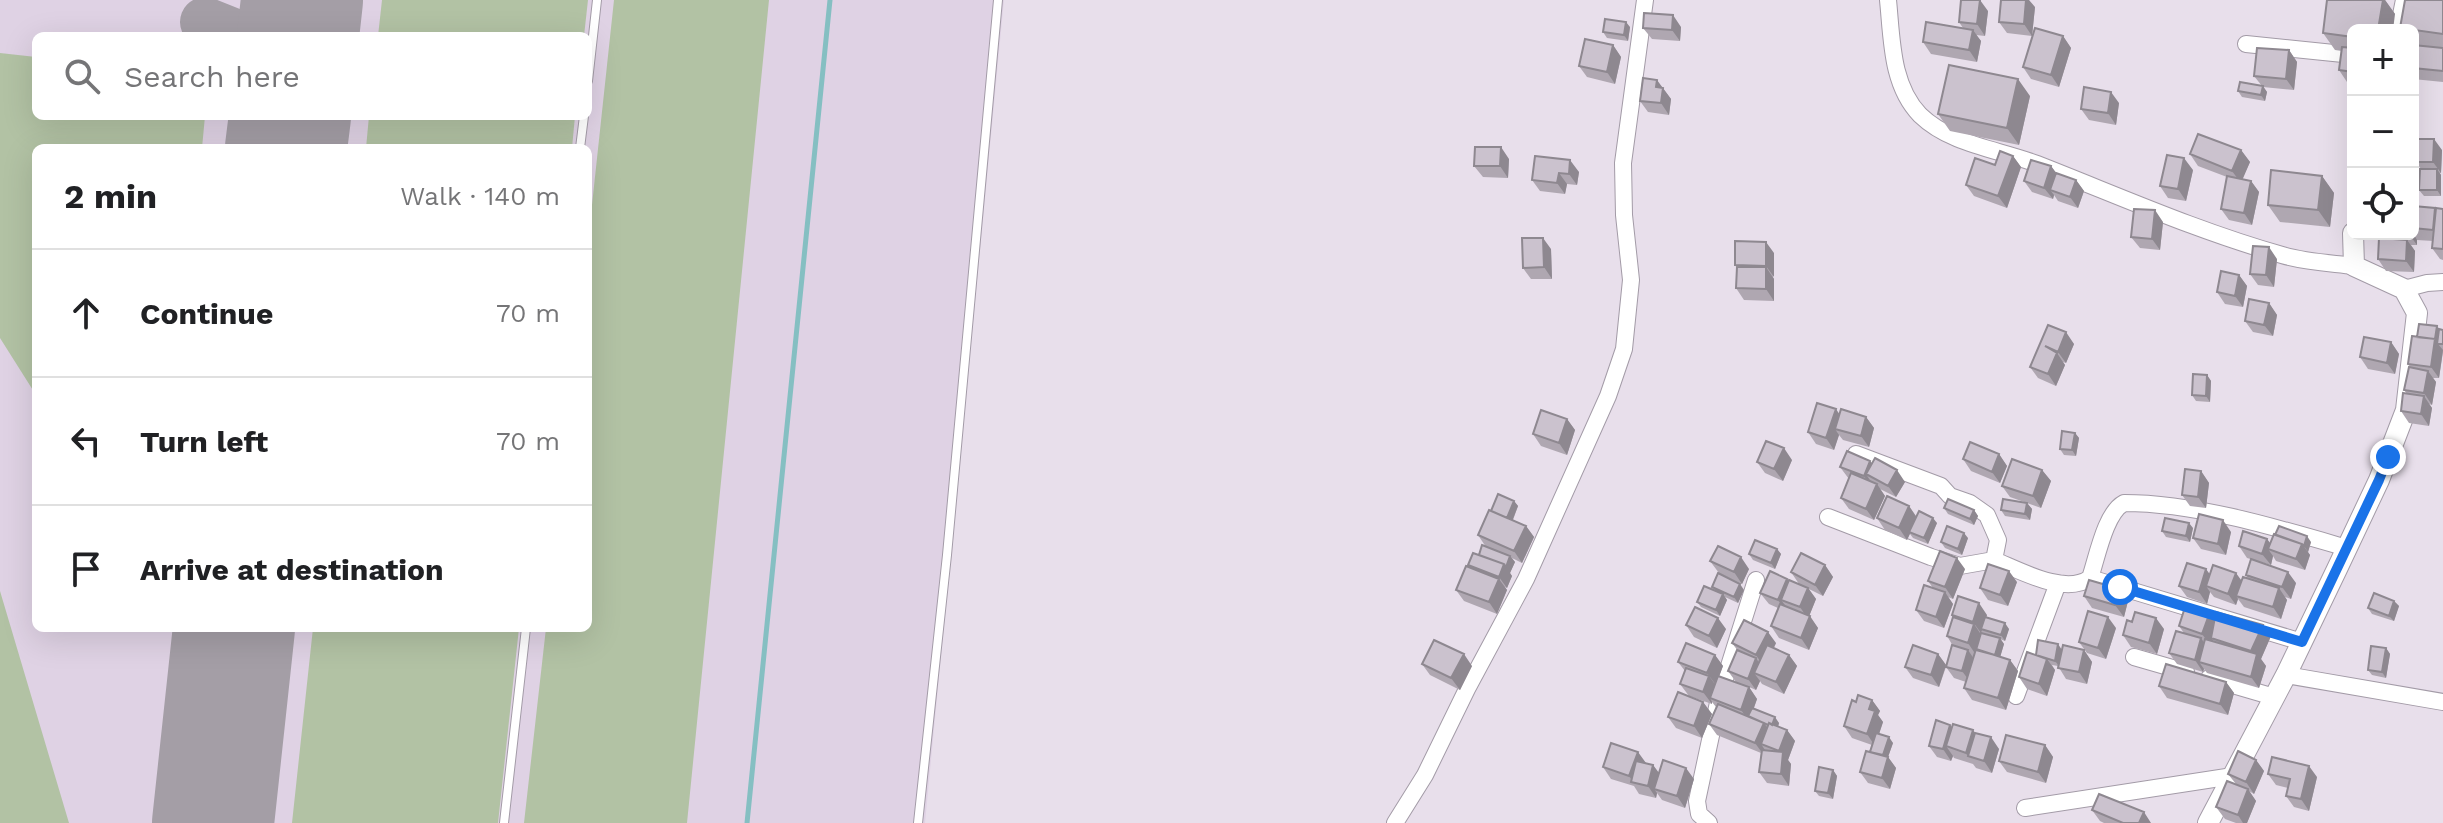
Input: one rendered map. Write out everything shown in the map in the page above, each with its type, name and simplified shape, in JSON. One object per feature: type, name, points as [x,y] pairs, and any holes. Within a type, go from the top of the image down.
[{"type":"street","points":[[1395,823],[1425,775],[1526,579],[1608,396],[1624,349],[1631,280],[1624,215],[1623,163],[1645,0]]},
{"type":"street","points":[[1888,0],[1903,92],[1921,115],[1947,134],[2033,162],[2198,229],[2285,256],[2354,266],[2404,289],[2417,313],[2406,410],[2379,480],[2286,675],[2208,823]]},
{"type":"street","points":[[2401,24],[2406,0]]},
{"type":"street","points":[[2246,44],[2347,54]]},
{"type":"street","points":[[2353,240],[2354,266]]},
{"type":"street","points":[[2404,289],[2443,282]]},
{"type":"street","points":[[1856,454],[1941,486],[1950,496],[1970,503],[1987,515],[1998,540],[1994,560]]},
{"type":"street","points":[[2090,578],[2111,516],[2124,503],[2174,507],[2273,527],[2347,548]]},
{"type":"street","points":[[1828,517],[1960,566],[1994,560],[2058,583],[2073,585],[2090,578],[2302,642]]},
{"type":"street","points":[[1709,823],[1699,814],[1697,801],[1719,698],[1756,580]]},
{"type":"street","points":[[2016,696],[2058,583]]},
{"type":"street","points":[[2134,657],[2274,697]]},
{"type":"street","points":[[2286,675],[2443,702]]},
{"type":"street","points":[[2025,808],[2233,776]]},
{"type":"lane","points":[[592,45],[597,0]]},
{"type":"lane","points":[[918,823],[947,555],[998,0]]},
{"type":"lane","points":[[580,144],[584,120]]},
{"type":"lane","points":[[504,823],[526,632]]},
{"type":"shaded area","points":[[0,0],[1004,0],[925,823],[0,823]]},
{"type":"green space","points":[[382,0],[588,0],[584,32],[378,32]]},
{"type":"green space","points":[[614,0],[769,0],[687,823],[524,823],[546,632],[592,632],[592,205]]},
{"type":"green space","points":[[0,53],[32,57],[32,120],[205,120],[202,144],[32,144],[32,389],[0,338]]},
{"type":"green space","points":[[369,120],[575,120],[572,144],[366,144]]},
{"type":"green space","points":[[0,591],[69,823],[0,823]]},
{"type":"green space","points":[[313,632],[519,632],[498,823],[292,823]]},
{"type":"building","points":[[1961,0],[1980,0],[1977,24],[1959,22]]},
{"type":"building","points":[[2001,0],[2026,0],[2024,24],[1999,22]]},
{"type":"building","points":[[2327,0],[2383,0],[2379,24],[2347,24],[2347,36],[2323,33]]},
{"type":"building","points":[[2405,0],[2443,0],[2443,34],[2419,31],[2419,24],[2401,24]]},
{"type":"building","points":[[1644,13],[1673,15],[1672,30],[1643,28]]},
{"type":"building","points":[[1605,19],[1626,22],[1624,35],[1603,32]]},
{"type":"building","points":[[1926,22],[1973,30],[1969,50],[1923,42]]},
{"type":"building","points":[[2035,28],[2063,36],[2051,75],[2023,67]]},
{"type":"building","points":[[1585,39],[1613,45],[1607,72],[1579,66]]},
{"type":"building","points":[[2419,46],[2443,48],[2443,71],[2419,69]]},
{"type":"building","points":[[2342,47],[2347,47],[2347,71],[2339,70]]},
{"type":"building","points":[[2257,48],[2289,50],[2286,79],[2254,76]]},
{"type":"building","points":[[1949,65],[2018,79],[2007,128],[1938,114]]},
{"type":"building","points":[[1643,78],[1657,80],[1656,87],[1663,88],[1661,103],[1640,101]]},
{"type":"building","points":[[2240,82],[2263,86],[2261,95],[2238,91]]},
{"type":"building","points":[[2084,87],[2111,92],[2108,113],[2081,109]]},
{"type":"building","points":[[2198,134],[2241,150],[2232,171],[2190,154]]},
{"type":"building","points":[[2419,139],[2434,139],[2433,162],[2419,162]]},
{"type":"building","points":[[1475,147],[1501,147],[1500,166],[1474,166]]},
{"type":"building","points":[[2000,151],[2013,156],[1998,196],[1966,185],[1975,158],[1995,165]]},
{"type":"building","points":[[2167,155],[2184,158],[2178,189],[2160,186]]},
{"type":"building","points":[[1535,156],[1570,160],[1569,174],[1559,173],[1557,183],[1532,180]]},
{"type":"building","points":[[2031,160],[2051,166],[2044,188],[2024,181]]},
{"type":"building","points":[[2420,169],[2437,169],[2437,190],[2419,190]]},
{"type":"building","points":[[2271,170],[2322,176],[2318,210],[2268,205]]},
{"type":"building","points":[[2056,173],[2076,180],[2070,197],[2050,190]]},
{"type":"building","points":[[2227,176],[2251,181],[2244,213],[2221,209]]},
{"type":"building","points":[[2419,207],[2435,208],[2433,230],[2419,229]]},
{"type":"building","points":[[2436,208],[2443,209],[2443,249],[2432,248]]},
{"type":"building","points":[[2134,209],[2155,210],[2152,239],[2131,237]]},
{"type":"building","points":[[1522,238],[1543,238],[1544,267],[1523,268]]},
{"type":"building","points":[[2379,240],[2407,240],[2406,261],[2378,259]]},
{"type":"building","points":[[1735,241],[1766,242],[1766,266],[1735,265]]},
{"type":"building","points":[[2253,246],[2269,247],[2266,275],[2250,274]]},
{"type":"building","points":[[1737,267],[1766,267],[1766,289],[1736,288]]},
{"type":"building","points":[[2221,271],[2239,275],[2235,296],[2217,292]]},
{"type":"building","points":[[2249,299],[2269,303],[2264,325],[2245,321]]},
{"type":"building","points":[[2419,324],[2437,326],[2435,339],[2417,337]]},
{"type":"building","points":[[2048,325],[2066,332],[2058,352],[2045,346],[2057,353],[2048,374],[2030,367]]},
{"type":"building","points":[[2439,329],[2443,330],[2443,344],[2437,344]]},
{"type":"building","points":[[2412,336],[2435,339],[2431,367],[2408,364]]},
{"type":"building","points":[[2364,337],[2391,342],[2387,363],[2360,357]]},
{"type":"building","points":[[2409,367],[2428,371],[2424,393],[2404,390]]},
{"type":"building","points":[[2193,374],[2207,375],[2206,396],[2192,395]]},
{"type":"building","points":[[2403,393],[2424,396],[2421,414],[2401,411]]},
{"type":"building","points":[[1817,403],[1836,409],[1826,438],[1808,432]]},
{"type":"building","points":[[1841,409],[1866,417],[1861,436],[1835,429]]},
{"type":"building","points":[[1541,410],[1567,419],[1559,443],[1533,434]]},
{"type":"building","points":[[2062,431],[2075,433],[2072,450],[2060,449]]},
{"type":"building","points":[[1766,441],[1784,448],[1774,469],[1757,462]]},
{"type":"building","points":[[1970,442],[1999,454],[1992,472],[1963,459]]},
{"type":"building","points":[[1847,451],[1870,461],[1864,476],[1840,467]]},
{"type":"building","points":[[1875,458],[1897,470],[1888,486],[1866,474]]},
{"type":"building","points":[[2012,459],[2042,470],[2033,496],[2002,486]]},
{"type":"building","points":[[2185,469],[2201,471],[2198,497],[2182,495]]},
{"type":"building","points":[[1851,473],[1877,484],[1866,509],[1841,498]]},
{"type":"building","points":[[1498,494],[1514,501],[1507,518],[1491,511]]},
{"type":"building","points":[[1887,496],[1909,506],[1899,528],[1877,518]]},
{"type":"building","points":[[1948,499],[1974,510],[1970,519],[1944,508]]},
{"type":"building","points":[[2003,499],[2027,503],[2025,514],[2001,510]]},
{"type":"building","points":[[1489,510],[1526,526],[1514,551],[1478,535]]},
{"type":"building","points":[[1919,511],[1933,518],[1924,538],[1909,532]]},
{"type":"building","points":[[2199,514],[2223,520],[2218,544],[2193,538]]},
{"type":"building","points":[[2165,518],[2189,523],[2186,536],[2162,531]]},
{"type":"building","points":[[1947,526],[1964,533],[1958,549],[1941,542]]},
{"type":"building","points":[[2279,526],[2307,536],[2304,546],[2275,535]]},
{"type":"building","points":[[2243,531],[2267,539],[2262,554],[2239,546]]},
{"type":"building","points":[[2274,534],[2302,544],[2296,559],[2268,549]]},
{"type":"building","points":[[1755,540],[1777,549],[1771,563],[1749,554]]},
{"type":"building","points":[[1482,545],[1510,556],[1506,567],[1479,555]]},
{"type":"building","points":[[1718,546],[1741,557],[1734,572],[1710,561]]},
{"type":"building","points":[[1940,551],[1957,558],[1945,587],[1928,581]]},
{"type":"building","points":[[1473,553],[1504,564],[1499,577],[1468,565]]},
{"type":"building","points":[[1801,553],[1825,565],[1815,585],[1791,572]]},
{"type":"building","points":[[2251,559],[2288,572],[2282,587],[2246,575]]},
{"type":"building","points":[[2187,563],[2206,569],[2199,592],[2179,586]]},
{"type":"building","points":[[1988,564],[2009,571],[2000,595],[1980,588]]},
{"type":"building","points":[[2213,565],[2236,573],[2228,594],[2206,586]]},
{"type":"building","points":[[1466,566],[1499,579],[1489,602],[1456,590]]},
{"type":"building","points":[[1770,571],[1787,579],[1778,600],[1760,593]]},
{"type":"building","points":[[1718,573],[1740,584],[1734,597],[1712,587]]},
{"type":"building","points":[[2243,577],[2279,588],[2273,607],[2236,596]]},
{"type":"building","points":[[1789,580],[1808,588],[1800,607],[1781,600]]},
{"type":"building","points":[[2089,580],[2120,589],[2115,605],[2084,596]]},
{"type":"building","points":[[1924,585],[1945,592],[1936,617],[1916,610]]},
{"type":"building","points":[[1704,586],[1723,594],[1716,610],[1697,602]]},
{"type":"building","points":[[2374,593],[2394,601],[2389,616],[2368,608]]},
{"type":"building","points":[[1958,596],[1979,603],[1973,622],[1952,615]]},
{"type":"building","points":[[1780,604],[1810,616],[1801,638],[1771,626]]},
{"type":"building","points":[[2186,604],[2210,612],[2202,634],[2179,626]]},
{"type":"building","points":[[1695,607],[1718,618],[1709,636],[1686,625]]},
{"type":"building","points":[[2088,611],[2108,617],[2098,648],[2079,642]]},
{"type":"building","points":[[2135,612],[2156,618],[2149,643],[2123,635],[2127,620],[2132,622]]},
{"type":"building","points":[[2216,612],[2263,625],[2251,651],[2211,638]]},
{"type":"building","points":[[1953,617],[1974,624],[1968,643],[1947,636]]},
{"type":"building","points":[[1985,617],[2005,623],[2001,635],[1981,629]]},
{"type":"building","points":[[1744,620],[1768,632],[1756,655],[1732,643]]},
{"type":"building","points":[[2176,631],[2201,638],[2195,660],[2169,653]]},
{"type":"building","points":[[1981,633],[2000,638],[1995,655],[1976,650]]},
{"type":"building","points":[[2205,639],[2257,654],[2251,677],[2199,662]]},
{"type":"building","points":[[1434,640],[1464,654],[1451,678],[1422,664]]},
{"type":"building","points":[[2038,640],[2058,644],[2055,661],[2036,655]]},
{"type":"building","points":[[1686,643],[1715,655],[1707,673],[1678,662]]},
{"type":"building","points":[[1767,645],[1789,655],[1776,682],[1754,673]]},
{"type":"building","points":[[1913,645],[1938,654],[1931,675],[1905,667]]},
{"type":"building","points":[[1952,645],[1968,650],[1962,671],[1946,667]]},
{"type":"building","points":[[2063,645],[2084,650],[2079,672],[2058,668]]},
{"type":"building","points":[[2371,646],[2386,648],[2382,672],[2368,670]]},
{"type":"building","points":[[1976,649],[2010,660],[1998,698],[1964,688]]},
{"type":"building","points":[[1737,650],[1756,658],[1748,679],[1728,671]]},
{"type":"building","points":[[2027,652],[2047,659],[2039,684],[2019,677]]},
{"type":"building","points":[[2166,664],[2226,682],[2220,704],[2159,686]]},
{"type":"building","points":[[1686,668],[1709,676],[1703,692],[1680,684]]},
{"type":"building","points":[[1718,676],[1749,687],[1741,710],[1710,698]]},
{"type":"building","points":[[1678,692],[1703,702],[1694,726],[1668,717]]},
{"type":"building","points":[[1858,695],[1872,700],[1869,709],[1875,711],[1867,734],[1844,726],[1852,700],[1856,702]]},
{"type":"building","points":[[1718,704],[1764,723],[1755,743],[1709,724]]},
{"type":"building","points":[[1752,708],[1775,717],[1772,725],[1748,716]]},
{"type":"building","points":[[1936,720],[1950,725],[1943,749],[1929,746]]},
{"type":"building","points":[[1769,723],[1787,730],[1779,751],[1761,744]]},
{"type":"building","points":[[1953,724],[1973,730],[1966,753],[1946,746]]},
{"type":"building","points":[[1876,733],[1889,737],[1883,755],[1870,752]]},
{"type":"building","points":[[1975,733],[1991,737],[1984,761],[1968,756]]},
{"type":"building","points":[[2006,735],[2045,745],[2038,772],[1999,761]]},
{"type":"building","points":[[1611,743],[1638,752],[1629,776],[1603,767]]},
{"type":"building","points":[[1762,750],[1783,752],[1781,774],[1759,772]]},
{"type":"building","points":[[1866,751],[1888,757],[1882,778],[1860,772]]},
{"type":"building","points":[[2238,751],[2256,760],[2246,782],[2228,774]]},
{"type":"building","points":[[2272,757],[2309,766],[2301,799],[2286,796],[2290,779],[2268,774]]},
{"type":"building","points":[[1663,760],[1686,768],[1677,796],[1654,789]]},
{"type":"building","points":[[1636,761],[1653,765],[1648,786],[1631,782]]},
{"type":"building","points":[[1819,767],[1833,770],[1828,793],[1815,791]]},
{"type":"building","points":[[2227,781],[2248,789],[2238,815],[2216,807]]},
{"type":"building","points":[[2099,794],[2144,812],[2139,823],[2123,823],[2092,810]]},
{"type":"waterway","points":[[747,823],[830,0]]},
{"type":"taxiway","points":[[205,22],[230,32]]},
{"type":"taxiway","points":[[287,120],[288,127]]},
{"type":"runway","points":[[298,32],[302,0]]},
{"type":"runway","points":[[286,144],[290,120]]},
{"type":"runway","points":[[213,823],[234,632]]},
{"type":"route","points":[[2120,587],[2302,642],[2388,457]]}]
